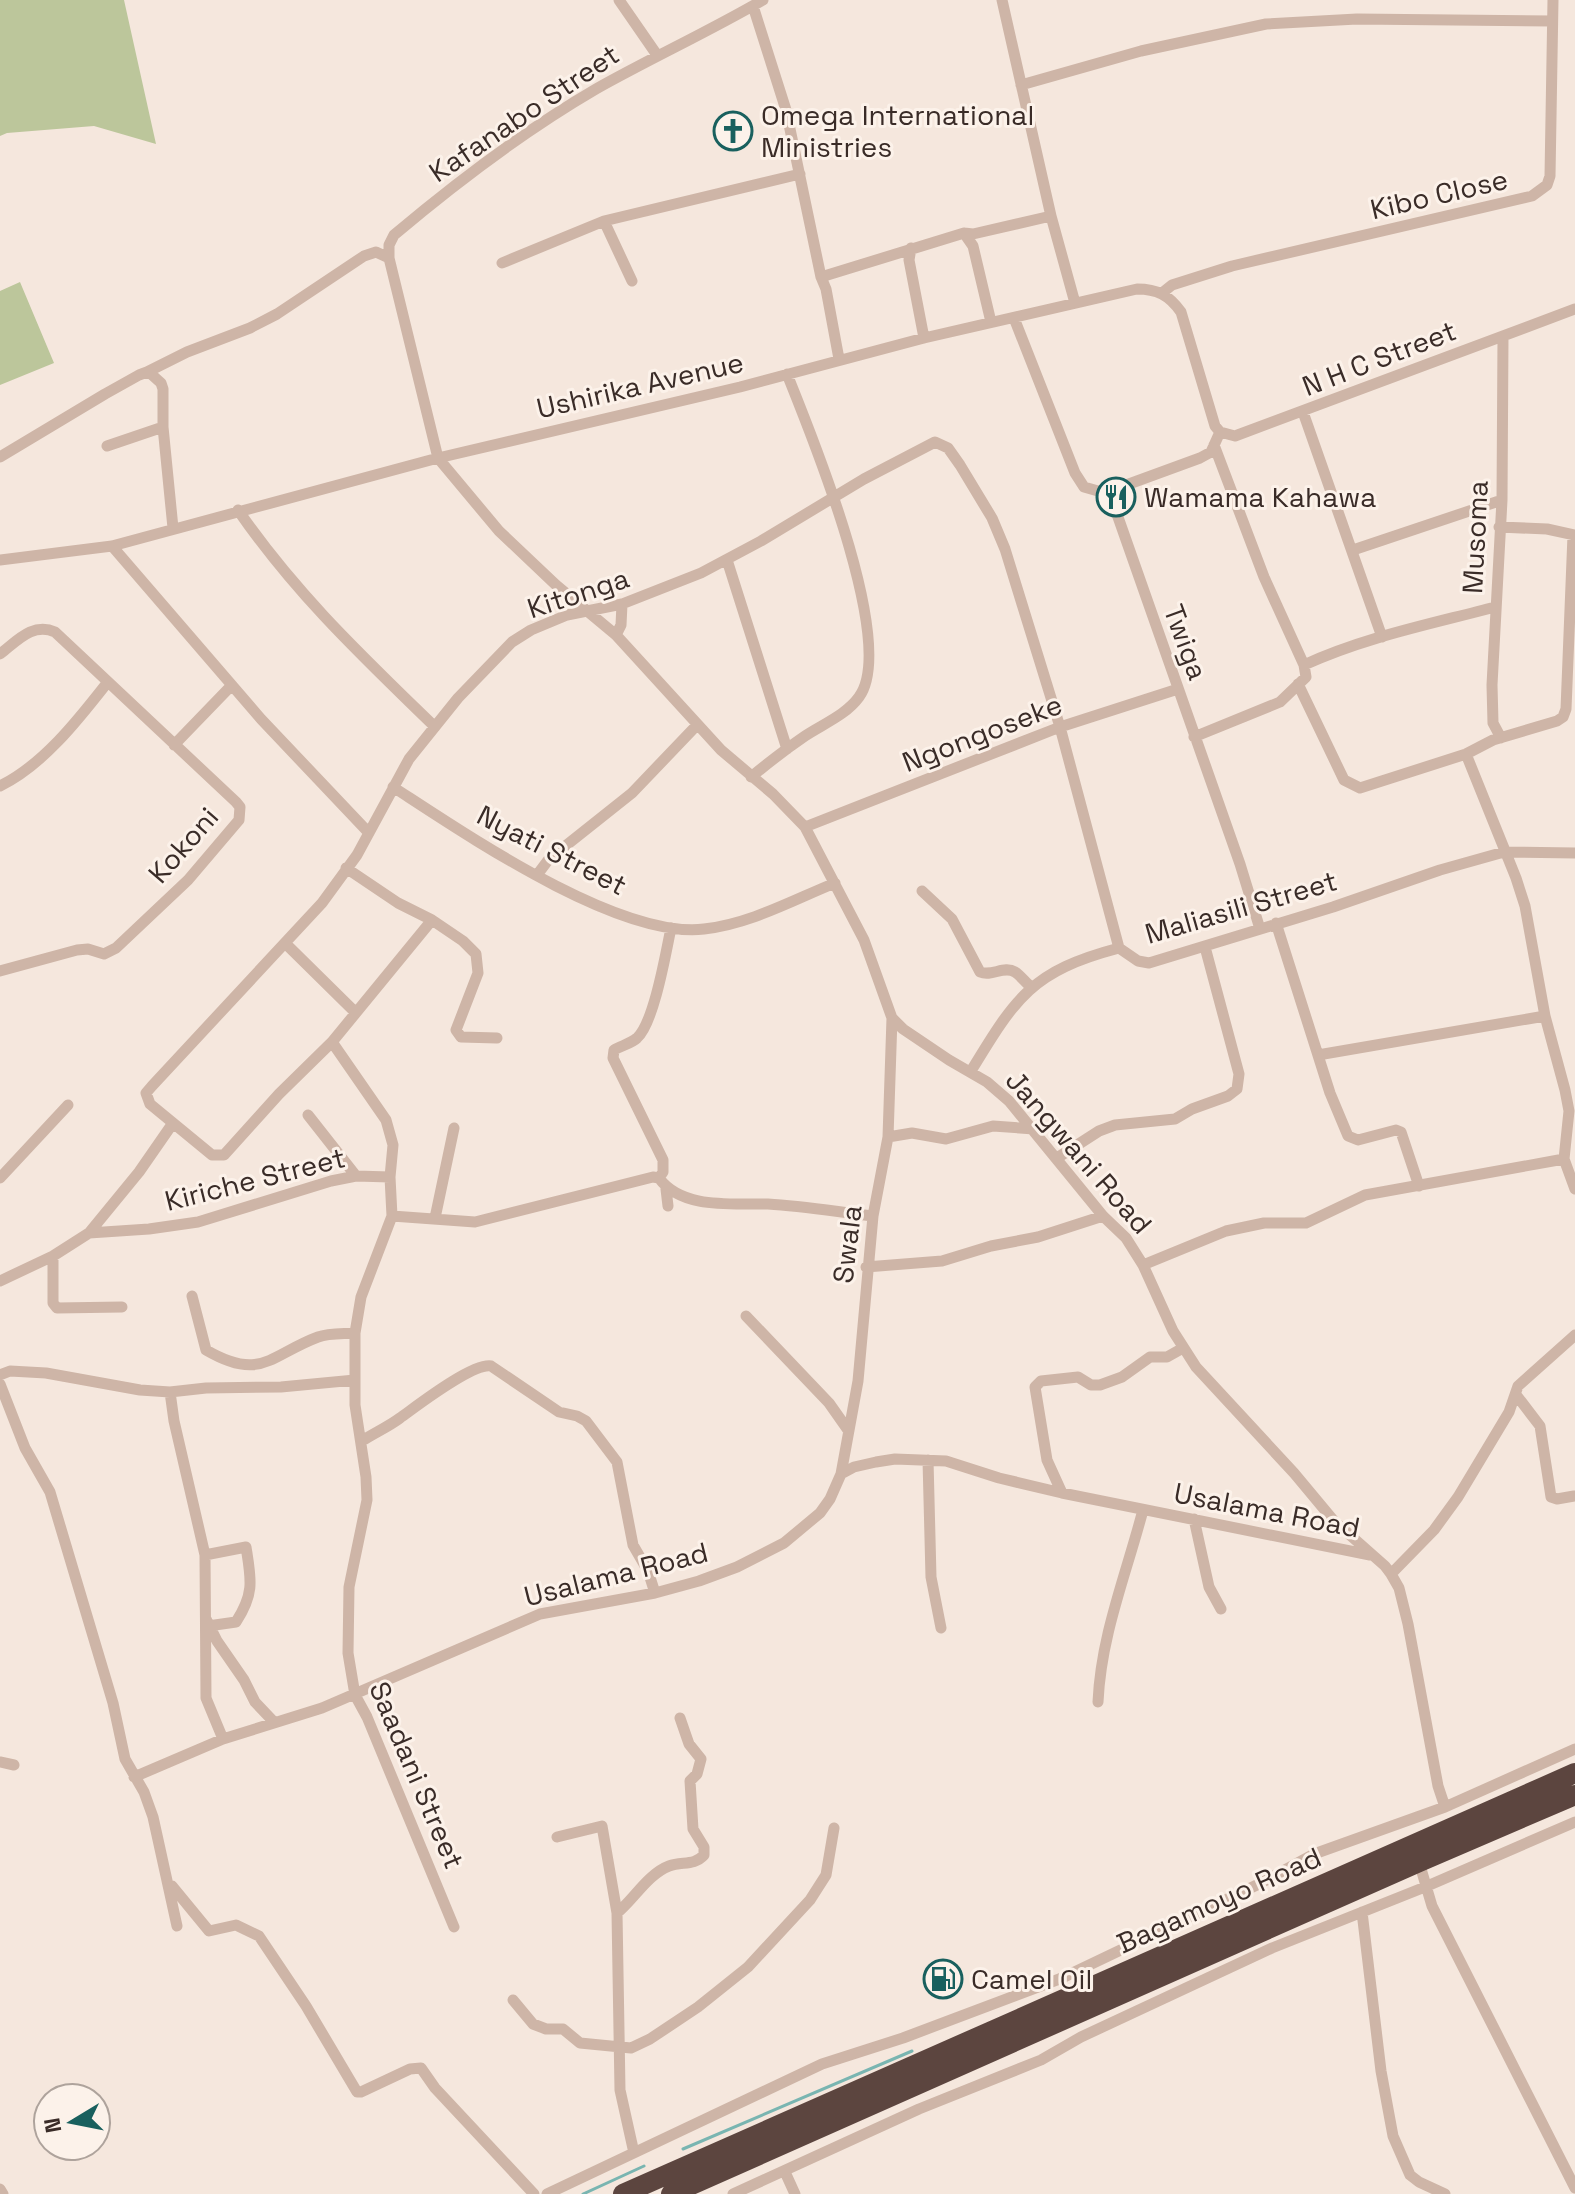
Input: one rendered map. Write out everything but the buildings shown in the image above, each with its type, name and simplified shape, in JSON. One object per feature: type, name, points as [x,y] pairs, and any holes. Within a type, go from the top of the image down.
[{"type":"highway","name":"Bagamoyo Road","points":[[623,2194],[1575,1773]]},
{"type":"highway","name":"Bagamoyo Road","points":[[671,2194],[1575,1795]]},
{"type":"street","points":[[619,0],[657,55]]},
{"type":"street","points":[[1002,0],[1051,216],[1075,303]]},
{"type":"street","name":"Kibo Close","points":[[1162,293],[1172,285],[1232,266],[1519,200],[1541,192],[1550,176],[1553,0]]},
{"type":"street","points":[[758,3],[786,110],[839,359]]},
{"type":"street","name":"Kafanabo Street","points":[[389,258],[389,245],[394,235],[472,171],[549,119],[657,55],[758,3]]},
{"type":"street","points":[[1021,85],[1141,51],[1266,24],[1357,19],[1552,21]]},
{"type":"street","points":[[502,263],[604,221],[800,174]]},
{"type":"street","points":[[821,277],[964,233],[973,234],[1051,216]]},
{"type":"street","points":[[604,221],[632,281]]},
{"type":"street","points":[[964,233],[973,246],[991,322]]},
{"type":"street","points":[[911,248],[909,260],[924,338]]},
{"type":"street","points":[[0,457],[147,372],[277,314],[364,256],[376,252],[389,258],[438,458],[499,531],[616,635],[697,725],[805,827],[864,940],[892,1018]]},
{"type":"street","name":"Ushirika Avenue","points":[[0,560],[112,546],[438,458],[924,338],[1137,289],[1162,293]]},
{"type":"street","points":[[1014,318],[1075,473],[1084,487],[1112,495],[1118,488],[1211,452],[1220,432],[1209,413],[1181,312],[1162,293]]},
{"type":"street","name":"N H C Street","points":[[1220,432],[1228,436],[1243,435],[1575,309]]},
{"type":"street","name":"Musoma","points":[[1501,738],[1493,723],[1492,685],[1502,500],[1503,336]]},
{"type":"street","points":[[147,372],[157,377],[163,389],[163,427],[173,528]]},
{"type":"street","points":[[751,777],[848,709],[860,697],[868,681],[870,645],[856,569],[787,374]]},
{"type":"street","points":[[1303,412],[1382,637]]},
{"type":"street","points":[[107,446],[163,427]]},
{"type":"street","name":"Kitonga","points":[[432,920],[332,1042],[224,1155],[212,1155],[150,1104],[146,1093],[198,1033],[322,903],[357,855],[409,759],[458,698],[512,642],[551,622],[622,604],[727,560],[833,497],[935,442],[948,448],[992,518],[1005,549],[1060,727],[1119,948]]},
{"type":"street","points":[[1194,737],[1280,702],[1306,677],[1304,665],[1264,577],[1214,445]]},
{"type":"street","name":"Twiga","points":[[1112,495],[1112,504],[1260,929]]},
{"type":"street","points":[[1353,550],[1502,500]]},
{"type":"street","points":[[238,510],[308,601],[435,727]]},
{"type":"street","points":[[1298,684],[1344,780],[1354,787],[1366,787],[1466,754],[1493,740],[1557,721],[1565,714],[1574,535],[1547,529],[1499,527]]},
{"type":"street","points":[[112,546],[231,686],[315,779],[369,833]]},
{"type":"street","points":[[727,560],[787,749]]},
{"type":"street","points":[[616,635],[621,625],[622,604]]},
{"type":"street","points":[[1304,665],[1332,652],[1495,607]]},
{"type":"street","name":"Kokoni","points":[[0,654],[31,630],[55,632],[240,807],[239,820],[188,880],[116,948],[104,954],[88,949],[77,950],[0,971]]},
{"type":"street","points":[[0,786],[15,779],[58,740],[107,683]]},
{"type":"street","points":[[174,745],[231,686]]},
{"type":"street","name":"Ngongoseke","points":[[805,827],[1060,727],[1178,689]]},
{"type":"street","points":[[537,875],[549,859],[632,793],[697,725]]},
{"type":"street","points":[[1466,754],[1525,906],[1545,1016],[1569,1111],[1564,1159],[1575,1189]]},
{"type":"street","name":"Nyati Street","points":[[393,787],[537,875],[594,903],[671,928],[701,930],[740,922],[835,883]]},
{"type":"street","name":"Maliasili Street","points":[[971,1071],[1007,1014],[1031,987],[1048,974],[1083,957],[1119,948],[1138,961],[1149,963],[1504,852],[1575,853]]},
{"type":"street","points":[[346,868],[463,941],[478,960],[478,973],[456,1030],[461,1037],[497,1038]]},
{"type":"street","points":[[922,891],[952,919],[980,972],[987,975],[1006,969],[1014,971],[1031,987]]},
{"type":"street","points":[[1276,923],[1318,1055],[1348,1136],[1358,1140],[1396,1130],[1401,1132],[1419,1186]]},
{"type":"street","points":[[659,1178],[663,1172],[663,1160],[613,1058],[614,1050],[638,1038],[652,1007],[671,928]]},
{"type":"street","points":[[285,943],[355,1012]]},
{"type":"street","points":[[1057,1158],[1099,1131],[1115,1125],[1175,1119],[1237,1089],[1239,1074],[1205,947]]},
{"type":"street","points":[[1318,1055],[1545,1016]]},
{"type":"street","name":"Jangwani Road","points":[[892,1018],[903,1029],[971,1071],[1009,1101],[1103,1216],[1126,1238],[1143,1265],[1173,1331],[1196,1367],[1348,1536],[1391,1574],[1399,1588],[1408,1624],[1438,1786],[1445,1807]]},
{"type":"street","name":"Swala","points":[[841,1474],[858,1381],[866,1267],[892,1104],[892,1018]]},
{"type":"street","name":"Saadani Street","points":[[332,1042],[386,1120],[393,1145],[390,1177],[392,1216],[361,1297],[355,1333],[355,1405],[362,1441],[367,1500],[349,1587],[349,1672],[355,1695],[454,1927]]},
{"type":"street","points":[[0,1178],[68,1105]]},
{"type":"street","points":[[308,1115],[356,1176]]},
{"type":"street","points":[[89,1233],[139,1172],[173,1123]]},
{"type":"street","points":[[888,1137],[912,1133],[946,1139],[993,1126],[1034,1129]]},
{"type":"street","points":[[435,1218],[454,1128]]},
{"type":"street","points":[[1143,1265],[1226,1231],[1264,1223],[1306,1223],[1365,1195],[1564,1159]]},
{"type":"street","name":"Kiriche Street","points":[[0,1281],[53,1256],[89,1233],[198,1222],[356,1176],[390,1177]]},
{"type":"street","points":[[392,1216],[475,1222],[653,1177],[659,1178],[666,1189],[668,1206]]},
{"type":"street","points":[[666,1189],[690,1198],[729,1205],[767,1204],[873,1216]]},
{"type":"street","points":[[866,1267],[942,1261],[991,1246],[1038,1237],[1103,1216]]},
{"type":"street","points":[[53,1256],[53,1303],[57,1308],[122,1307]]},
{"type":"street","points":[[192,1296],[206,1350],[237,1363],[269,1362],[321,1336],[355,1333]]},
{"type":"street","points":[[746,1316],[829,1403],[848,1430]]},
{"type":"street","points":[[1391,1574],[1434,1530],[1477,1470],[1517,1396],[1518,1386],[1575,1335]]},
{"type":"street","points":[[1062,1493],[1047,1460],[1035,1387],[1041,1381],[1078,1377],[1091,1385],[1100,1385],[1122,1377],[1150,1357],[1167,1357],[1183,1348]]},
{"type":"street","points":[[362,1441],[398,1420],[423,1399],[479,1367],[491,1366],[559,1412],[586,1421],[612,1453],[617,1462],[633,1545],[648,1571],[655,1593]]},
{"type":"street","points":[[0,1375],[10,1371],[46,1373],[140,1390],[170,1392],[355,1380]]},
{"type":"street","points":[[0,1384],[25,1448],[50,1492],[113,1703],[125,1759],[153,1817],[177,1926]]},
{"type":"street","points":[[170,1392],[205,1555],[206,1698],[223,1739]]},
{"type":"street","points":[[1517,1396],[1540,1426],[1551,1497],[1574,1496]]},
{"type":"street","points":[[928,1460],[931,1577],[941,1628]]},
{"type":"street","name":"Usalama Road","points":[[134,1777],[223,1739],[355,1695],[540,1614],[655,1593],[737,1567],[784,1543],[820,1513],[841,1474],[854,1467],[876,1462],[946,1461],[1062,1493],[1374,1556]]},
{"type":"street","points":[[1098,1702],[1099,1670],[1107,1635],[1143,1510]]},
{"type":"street","points":[[1194,1519],[1209,1587],[1221,1609]]},
{"type":"street","points":[[205,1555],[246,1547],[252,1591],[236,1622],[208,1626]]},
{"type":"street","points":[[204,1611],[208,1626],[255,1702],[273,1721]]},
{"type":"street","points":[[617,1913],[661,1870],[671,1865],[695,1862],[704,1855],[704,1847],[693,1829],[690,1781],[697,1774],[701,1759],[689,1744],[680,1718]]},
{"type":"street","points":[[547,2194],[822,2064],[903,2038],[1062,1978],[1261,1883],[1314,1854],[1445,1807],[1575,1749]]},
{"type":"street","points":[[0,1762],[14,1765]]},
{"type":"street","points":[[733,2194],[919,2109],[1041,2060],[1081,2037],[1272,1948],[1425,1887],[1575,1822]]},
{"type":"street","points":[[557,1837],[602,1826],[617,1913],[620,2090],[634,2153]]},
{"type":"street","points":[[513,2000],[533,2024],[563,2029],[580,2043],[631,2048],[650,2039],[698,2007],[748,1967],[820,1886],[828,1865],[834,1828]]},
{"type":"street","points":[[1419,1862],[1425,1887],[1439,1920],[1575,2188]]},
{"type":"street","points":[[170,1884],[209,1931],[236,1925],[259,1936],[306,2006],[357,2092],[410,2069],[421,2068],[435,2088],[534,2194]]},
{"type":"street","points":[[1362,1912],[1381,2071],[1393,2136],[1410,2175],[1445,2194]]},
{"type":"street","points":[[785,2172],[795,2194]]},
{"type":"green space","points":[[0,0],[124,0],[156,144],[94,126],[0,136]]},
{"type":"green space","points":[[20,282],[54,363],[0,385],[0,291]]},
{"type":"waterway","points":[[683,2149],[912,2051]]},
{"type":"waterway","points":[[583,2194],[644,2166]]},
{"type":"place","name":"Omega International Ministries","points":[[733,131]]},
{"type":"place","name":"Wamama Kahawa","points":[[1116,497]]},
{"type":"place","name":"Camel Oil","points":[[943,1979]]}]
